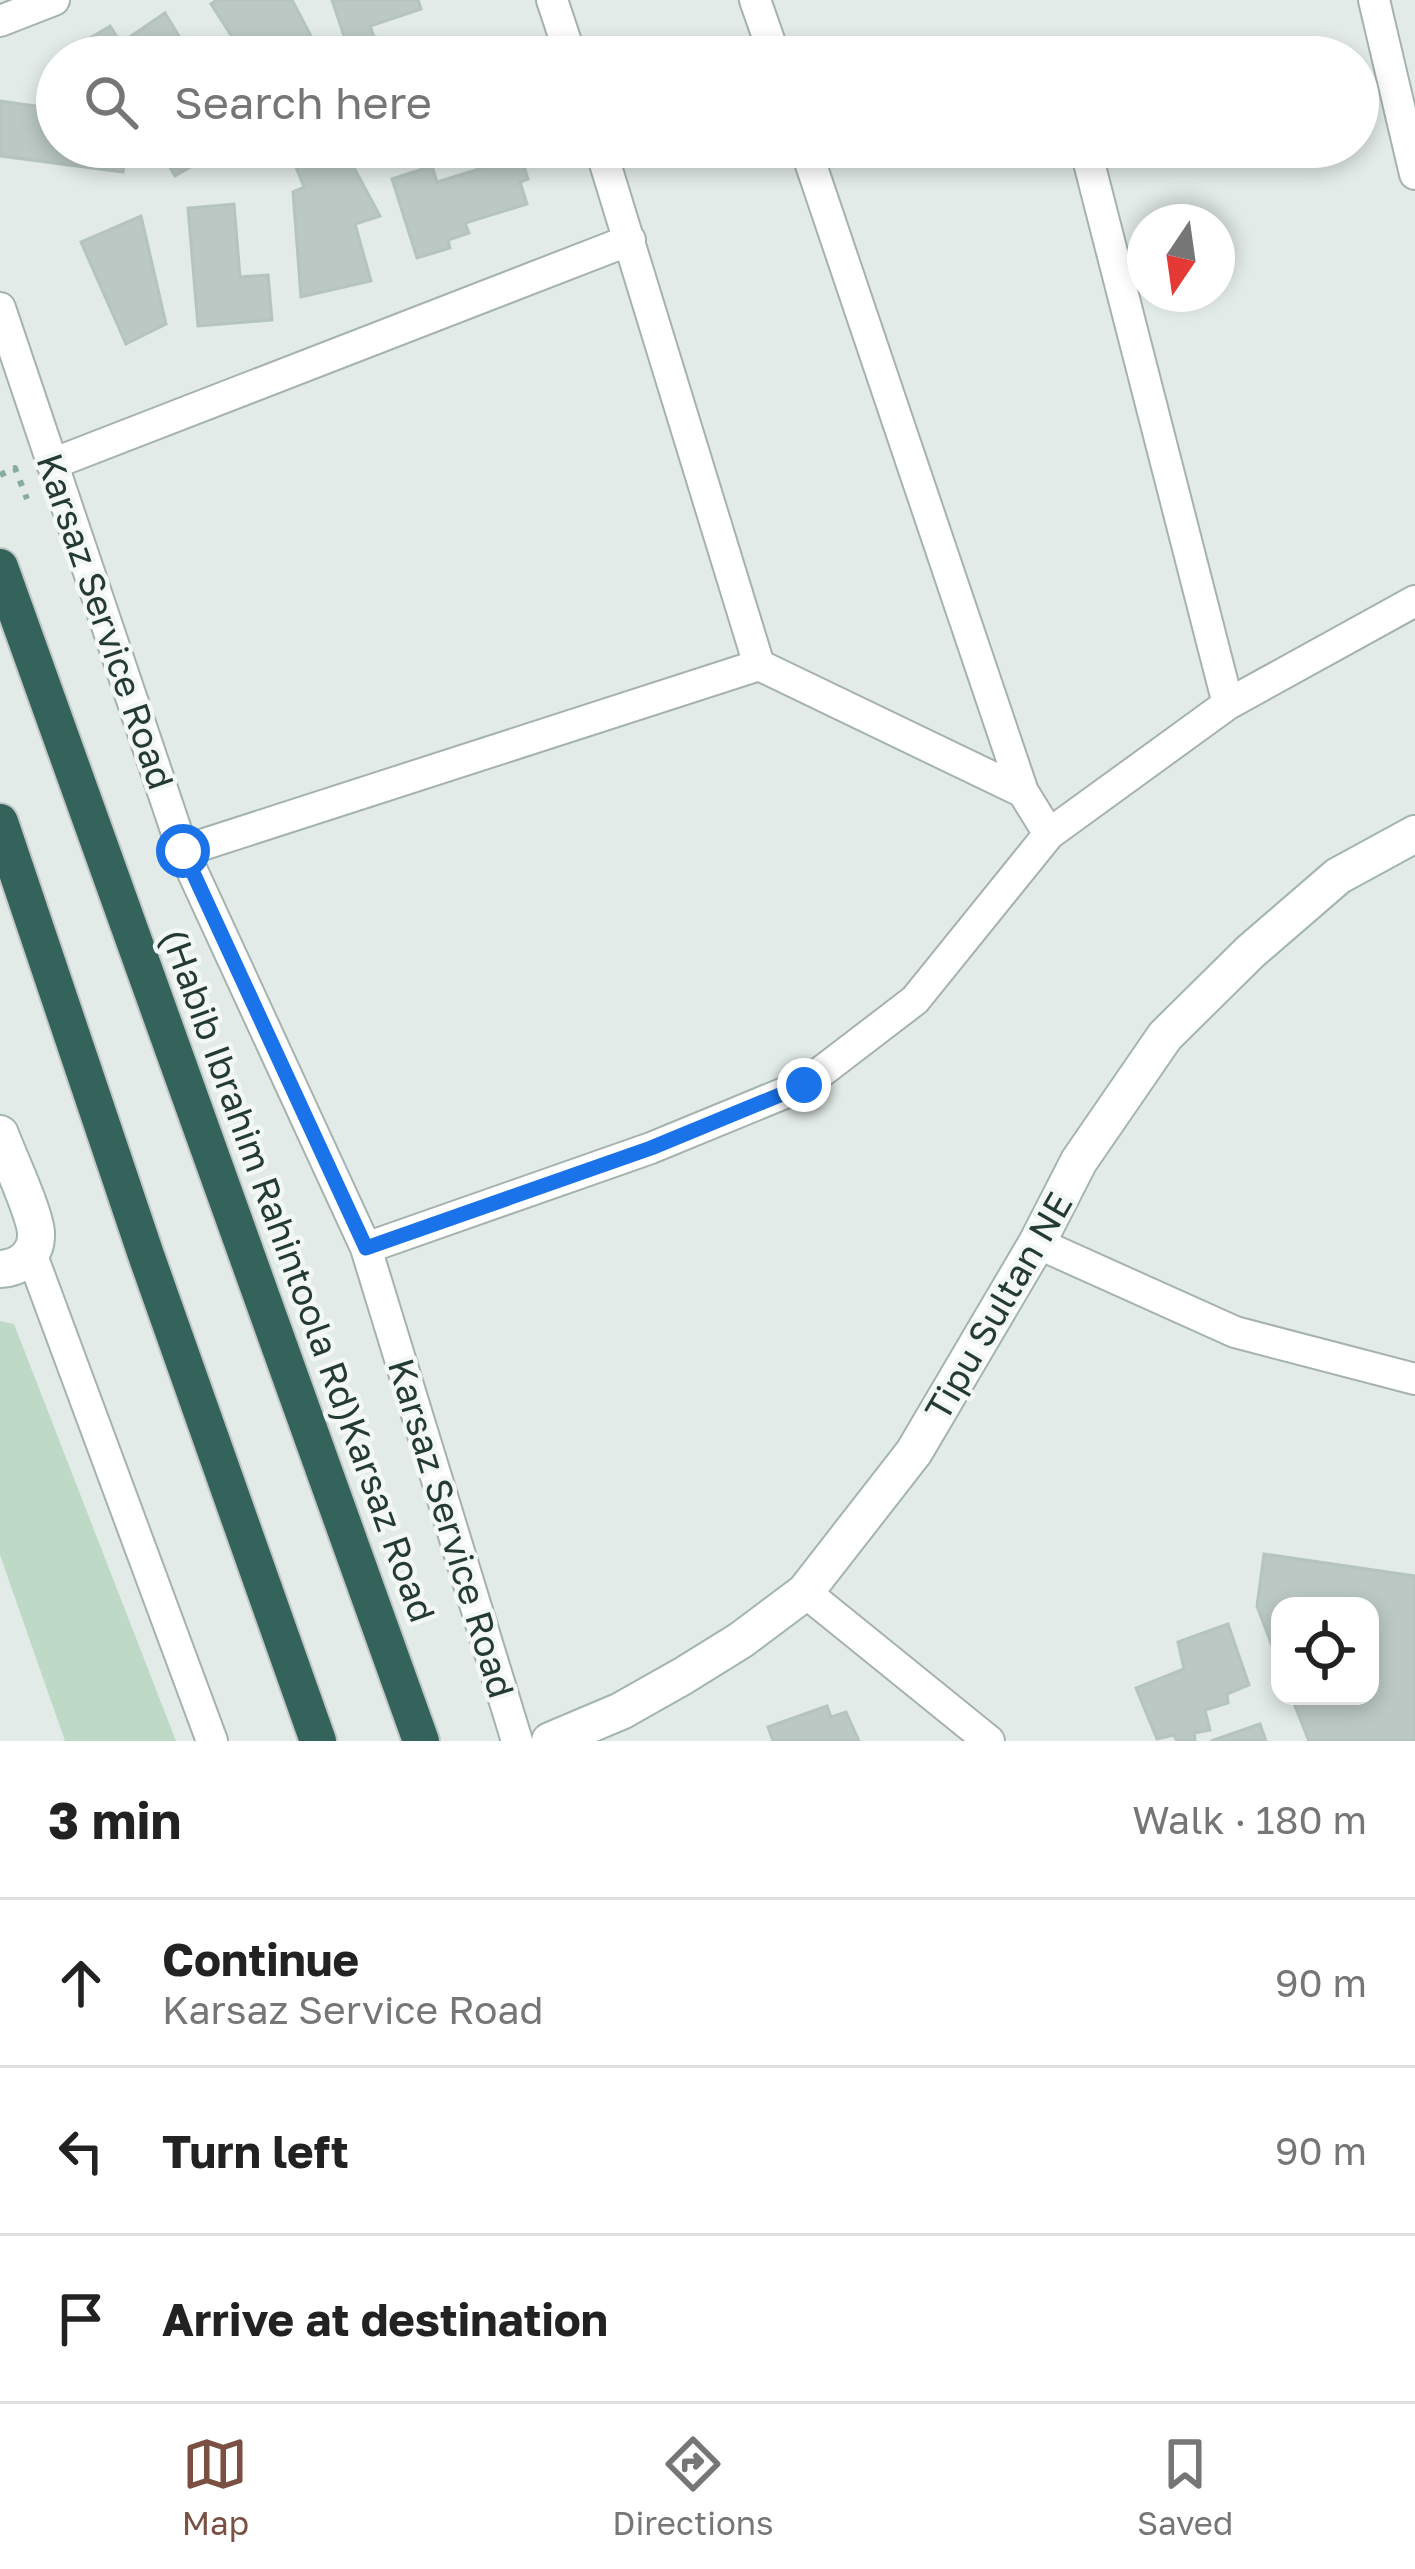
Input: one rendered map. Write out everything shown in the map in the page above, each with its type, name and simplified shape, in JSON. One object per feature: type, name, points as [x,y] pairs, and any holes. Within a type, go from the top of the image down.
[{"type":"highway","name":"(Habib Ibrahim Rahintoola Rd)Karsaz Road","points":[[0,567],[421,1741]]},
{"type":"highway","points":[[0,822],[146,1255],[318,1741]]},
{"type":"main road","name":"Tipu Sultan NE","points":[[550,1741],[621,1711],[682,1676],[805,1592],[914,1452],[1037,1243],[1079,1161],[1165,1036],[1250,952],[1338,876],[1415,834]]},
{"type":"main road","points":[[0,1134],[36,1233],[16,1261]]},
{"type":"street","points":[[0,21],[54,0]]},
{"type":"street","points":[[552,0],[564,36]]},
{"type":"street","points":[[755,0],[768,36]]},
{"type":"street","points":[[1374,0],[1415,174]]},
{"type":"street","points":[[607,168],[759,664]]},
{"type":"street","points":[[812,168],[1023,792],[1049,834]]},
{"type":"street","points":[[1089,168],[1228,704]]},
{"type":"street","points":[[52,464],[630,240]]},
{"type":"street","name":"Karsaz Service Road","points":[[0,308],[183,851],[366,1248],[517,1741]]},
{"type":"street","points":[[366,1248],[651,1148],[804,1085],[915,1000],[1049,834],[1228,704],[1415,601]]},
{"type":"street","points":[[183,851],[759,664],[1023,792]]},
{"type":"street","points":[[1037,1243],[1235,1331],[1415,1379]]},
{"type":"street","points":[[16,1261],[212,1741]]},
{"type":"street","points":[[805,1592],[989,1741]]},
{"type":"path","points":[[0,475],[15,468],[32,510]]},
{"type":"green space","points":[[0,1321],[14,1324],[176,1741],[65,1741],[0,1555]]},
{"type":"building","points":[[217,0],[292,0],[311,36],[232,36],[211,4]]},
{"type":"building","points":[[332,0],[418,0],[421,9],[370,26],[374,36],[344,36]]},
{"type":"building","points":[[165,13],[179,36],[131,36]]},
{"type":"building","points":[[110,26],[116,36],[94,36]]},
{"type":"building","points":[[0,101],[36,106],[36,161],[0,156]]},
{"type":"building","points":[[296,168],[354,168],[380,216],[355,224],[371,281],[301,297],[293,192],[304,187]]},
{"type":"building","points":[[433,168],[437,182],[482,168],[525,168],[528,179],[520,182],[527,204],[465,223],[469,233],[448,240],[450,248],[417,258],[392,179]]},
{"type":"building","points":[[234,204],[240,277],[268,275],[272,320],[198,326],[188,208]]},
{"type":"building","points":[[141,216],[166,324],[126,344],[81,242]]},
{"type":"building","points":[[1264,1554],[1415,1576],[1415,1741],[1309,1741],[1295,1705],[1379,1705],[1379,1597],[1271,1597],[1271,1643],[1257,1606]]},
{"type":"building","points":[[1228,1624],[1249,1685],[1227,1694],[1228,1703],[1205,1710],[1210,1730],[1194,1733],[1195,1740],[1177,1741],[1174,1735],[1157,1739],[1136,1688],[1184,1669],[1178,1642]]},
{"type":"building","points":[[827,1706],[831,1717],[846,1712],[859,1741],[773,1741],[768,1727]]},
{"type":"building","points":[[1260,1724],[1266,1741],[1211,1741]]},
{"type":"route","points":[[183,851],[366,1248],[651,1148],[804,1085]]}]
